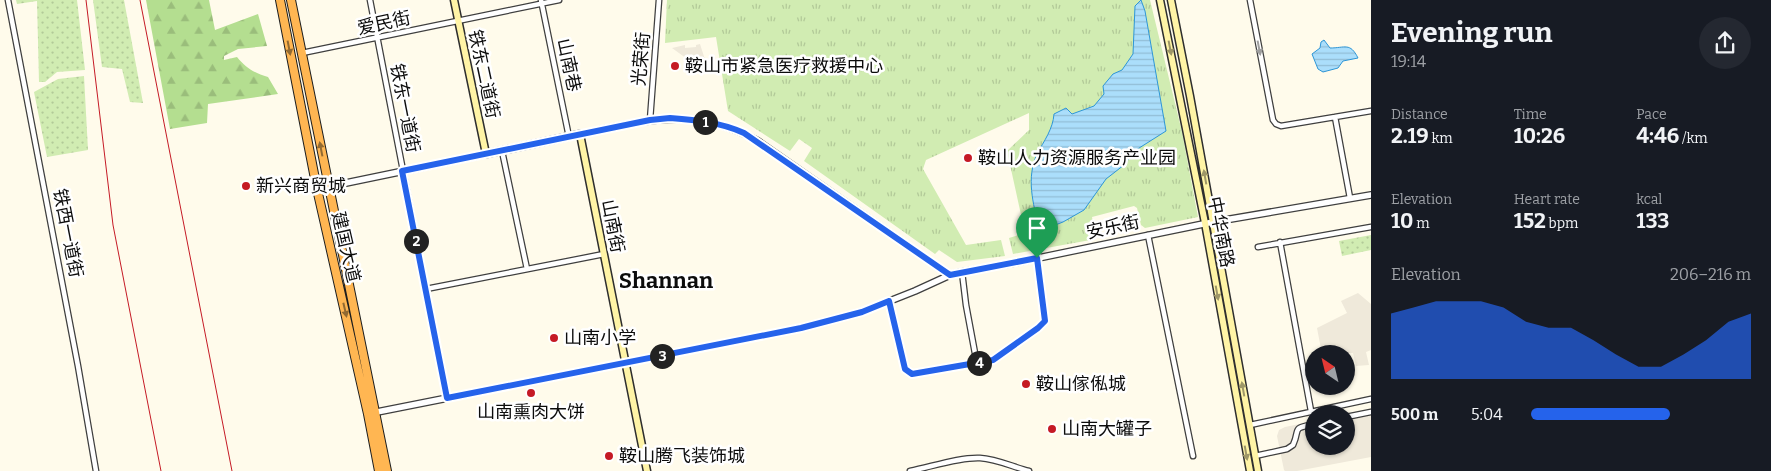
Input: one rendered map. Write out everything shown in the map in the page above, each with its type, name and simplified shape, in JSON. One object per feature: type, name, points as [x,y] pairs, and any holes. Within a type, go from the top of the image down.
[{"type":"highway","name":"建国大道","points":[[280,0],[317,189],[371,413],[387,471]]},
{"type":"highway","name":"建国大道","points":[[291,0],[329,186],[371,413],[379,471]]},
{"type":"main road","name":"铁东二道街","points":[[454,0],[486,154]]},
{"type":"main road","name":"中华南路","points":[[1160,0],[1205,223],[1250,471]]},
{"type":"main road","name":"中华南路","points":[[1171,0],[1258,471]]},
{"type":"main road","points":[[486,154],[580,134]]},
{"type":"main road","name":"山南街","points":[[580,134],[647,471]]},
{"type":"street","name":"铁西一道街","points":[[8,0],[77,356],[96,471]]},
{"type":"street","name":"铁东一道街","points":[[370,0],[447,398]]},
{"type":"street","name":"爱民街","points":[[302,53],[559,0]]},
{"type":"street","name":"光荣街","points":[[650,120],[659,0]]},
{"type":"street","points":[[1250,0],[1273,120],[1276,124],[1281,126],[1371,111]]},
{"type":"street","name":"山南巷","points":[[542,2],[569,136]]},
{"type":"street","points":[[1336,117],[1350,198]]},
{"type":"street","points":[[580,134],[650,120],[670,118],[729,126],[744,133],[950,275]]},
{"type":"street","points":[[502,151],[527,269]]},
{"type":"street","points":[[317,189],[486,154]]},
{"type":"street","name":"安乐街","points":[[371,413],[801,328],[862,312],[950,275],[962,272],[1205,223],[1371,195]]},
{"type":"street","points":[[1258,247],[1371,227]]},
{"type":"street","points":[[1148,235],[1194,456]]},
{"type":"street","points":[[1280,242],[1310,405]]},
{"type":"street","points":[[426,289],[604,254]]},
{"type":"street","points":[[889,301],[905,369],[912,374],[993,360],[1045,321],[1037,258]]},
{"type":"street","points":[[962,272],[976,364]]},
{"type":"street","points":[[1341,405],[1371,399]]},
{"type":"street","points":[[1355,416],[1371,412]]},
{"type":"street","points":[[1250,425],[1305,413]]},
{"type":"street","points":[[1255,456],[1288,449],[1293,446],[1296,430],[1305,426]]},
{"type":"street","points":[[910,471],[979,458],[994,460],[1029,471]]},
{"type":"green space","points":[[16,0],[77,0],[85,70],[57,72],[45,82],[39,82],[37,1],[17,4]]},
{"type":"green space","points":[[93,0],[124,0],[143,103],[130,102],[122,69],[102,67]]},
{"type":"green space","points":[[146,0],[209,0],[215,30],[258,14],[267,46],[238,49],[224,56],[224,60],[237,57],[251,70],[268,77],[278,94],[208,104],[207,123],[170,129]]},
{"type":"green space","points":[[667,0],[1150,0],[1182,132],[1198,217],[1145,228],[1141,225],[1137,208],[1134,206],[1092,217],[1096,239],[1013,254],[1009,238],[1025,233],[1007,151],[1029,130],[1029,113],[926,160],[923,169],[966,245],[1001,240],[1005,256],[957,262],[939,250],[935,254],[804,161],[812,148],[799,139],[790,151],[728,111],[716,37],[665,43]]},
{"type":"green space","points":[[84,76],[88,150],[47,157],[34,92],[58,79]]},
{"type":"green space","points":[[1371,235],[1371,250],[1342,256],[1339,241]]},
{"type":"shaded area","points":[[700,44],[708,69],[707,72],[672,48],[685,45],[685,48],[696,47],[696,45]]},
{"type":"shaded area","points":[[1358,293],[1371,304],[1371,350],[1366,352],[1369,365],[1356,366],[1355,345],[1320,345],[1317,328],[1347,313],[1341,301]]},
{"type":"shaded area","points":[[1371,410],[1371,457],[1297,471],[1284,470],[1277,436],[1279,430],[1305,423],[1305,455],[1355,455],[1355,413]]},
{"type":"water","points":[[1141,0],[1145,11],[1166,131],[1136,150],[1124,165],[1106,179],[1084,210],[1063,222],[1050,227],[1039,228],[1032,191],[1032,172],[1037,154],[1050,130],[1054,114],[1066,108],[1072,114],[1094,106],[1104,94],[1103,86],[1113,74],[1122,70],[1133,54],[1135,6]]},
{"type":"water","points":[[1324,40],[1330,48],[1350,48],[1358,58],[1343,61],[1338,68],[1323,72],[1318,69],[1312,54],[1320,48],[1321,42]]},
{"type":"railway","points":[[86,0],[113,225],[161,471]]},
{"type":"railway","points":[[140,0],[232,471]]},
{"type":"place","name":"鞍山市紧急医疗救援中心","points":[[675,66]]},
{"type":"place","name":"鞍山人力资源服务产业园","points":[[968,158]]},
{"type":"place","name":"新兴商贸城","points":[[246,186]]},
{"type":"place","name":"山南小学","points":[[554,338]]},
{"type":"place","name":"鞍山傢俬城","points":[[1026,384]]},
{"type":"place","name":"山南熏肉大饼","points":[[531,393]]},
{"type":"place","name":"山南大罐子","points":[[1052,429]]},
{"type":"place","name":"鞍山腾飞装饰城","points":[[609,456]]},
{"type":"district","name":"Shannan","points":[[666,280]]},
{"type":"route","points":[[670,118],[691,120],[729,126],[758,141],[950,275],[1037,258],[1045,321],[993,360],[912,374],[905,369],[889,301],[862,312],[801,328],[447,398],[402,171],[650,120],[670,118]]}]
